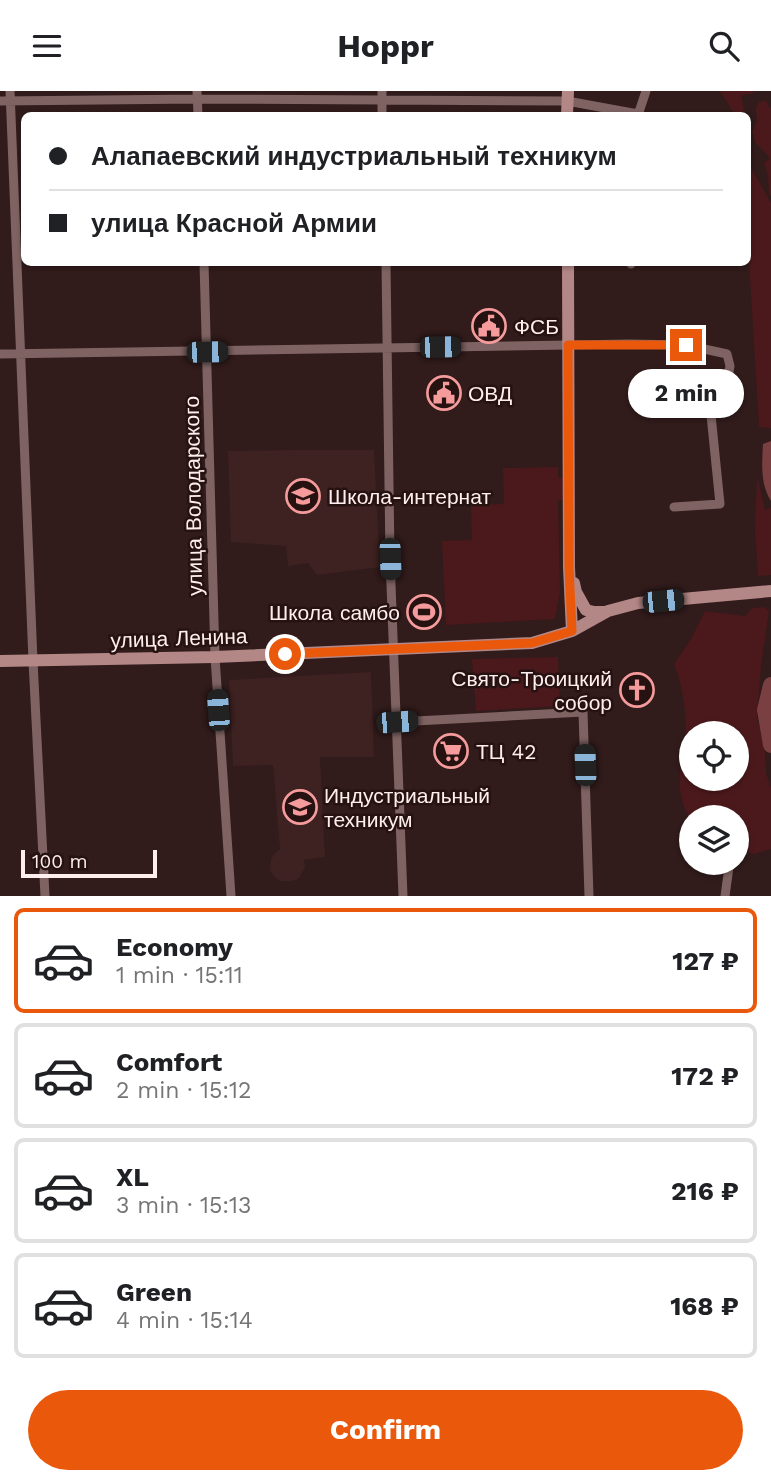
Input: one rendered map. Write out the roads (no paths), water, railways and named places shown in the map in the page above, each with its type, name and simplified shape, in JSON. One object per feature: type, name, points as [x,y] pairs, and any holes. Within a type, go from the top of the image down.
[{"type":"main road","points":[[568,266],[569,567],[572,631]]},
{"type":"main road","points":[[569,567],[576,592],[586,610],[608,611]]},
{"type":"main road","name":"улица Ленина","points":[[0,661],[215,657],[532,643],[572,631],[608,611],[638,603],[771,591]]},
{"type":"street","points":[[639,112],[646,91]]},
{"type":"street","points":[[45,896],[7,98],[197,95],[567,96],[627,112]]},
{"type":"street","name":"улица Володарского","points":[[204,266],[215,657],[231,896]]},
{"type":"street","points":[[386,266],[388,459],[403,896]]},
{"type":"street","points":[[0,354],[568,345],[686,345],[727,353],[730,366],[727,382],[713,401],[711,415],[720,504],[674,507]]},
{"type":"street","points":[[397,722],[583,712],[589,896]]},
{"type":"street","points":[[725,896],[728,875]]},
{"type":"waterway","points":[[771,685],[765,710],[771,745]]},
{"type":"place","name":"ФСБ","points":[[489,326]]},
{"type":"place","name":"ОВД","points":[[444,393]]},
{"type":"place","name":"Школа-интернат","points":[[303,496]]},
{"type":"place","name":"Школа самбо","points":[[424,612]]},
{"type":"place","name":"Свято-Троицкий собор","points":[[637,690]]},
{"type":"place","name":"ТЦ 42","points":[[451,751]]},
{"type":"place","name":"Индустриальный техникум","points":[[300,807]]}]
